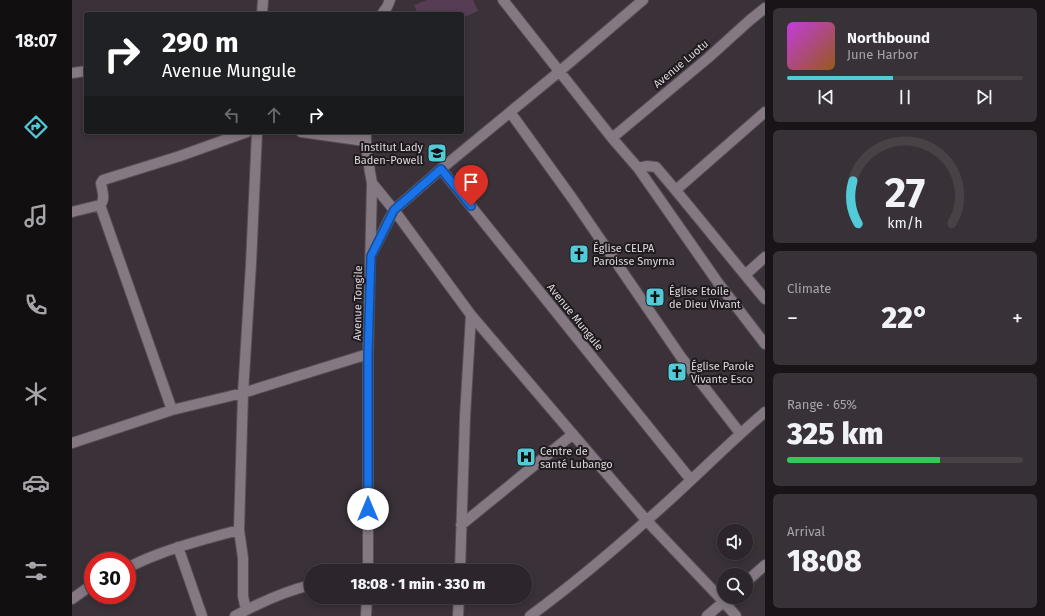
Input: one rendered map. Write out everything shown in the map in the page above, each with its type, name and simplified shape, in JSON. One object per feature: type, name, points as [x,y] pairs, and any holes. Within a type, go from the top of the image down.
[{"type":"street","points":[[262,12],[263,0]]},
{"type":"street","points":[[383,12],[390,0]]},
{"type":"street","points":[[503,0],[612,138],[638,168],[719,284],[765,344]]},
{"type":"street","name":"Avenue Tongile","points":[[368,564],[368,354],[371,256],[394,210],[642,0]]},
{"type":"street","name":"Avenue Luotu","points":[[612,138],[765,8]]},
{"type":"street","points":[[72,73],[84,71]]},
{"type":"street","points":[[510,112],[572,198],[681,357],[740,433]]},
{"type":"street","points":[[676,190],[765,112]]},
{"type":"street","points":[[72,212],[100,205],[103,202],[104,198],[101,183],[103,180],[180,156],[241,134]]},
{"type":"street","points":[[246,610],[243,596],[243,558],[240,530],[243,394],[252,264],[258,134]]},
{"type":"street","points":[[333,134],[365,136],[372,183],[371,256]]},
{"type":"street","points":[[638,168],[647,166],[656,167],[744,275],[765,298]]},
{"type":"street","name":"Avenue Mungule","points":[[441,169],[691,480]]},
{"type":"street","points":[[372,183],[394,210],[471,315],[647,521],[717,590]]},
{"type":"street","points":[[100,205],[172,410]]},
{"type":"street","points":[[744,275],[765,257]]},
{"type":"street","points":[[460,564],[465,417],[471,315]]},
{"type":"street","points":[[72,443],[172,410],[243,394],[368,354]]},
{"type":"street","points":[[530,616],[580,578],[647,521],[740,433],[765,412]]},
{"type":"street","points":[[461,525],[573,434]]},
{"type":"street","points":[[136,564],[178,547],[240,530]]},
{"type":"street","points":[[178,547],[202,616]]},
{"type":"street","points":[[753,576],[765,565]]},
{"type":"street","points":[[235,616],[246,610],[304,587]]},
{"type":"street","points":[[72,599],[84,590]]},
{"type":"street","points":[[366,616],[367,604]]},
{"type":"street","points":[[458,604],[458,616]]},
{"type":"street","points":[[707,616],[720,604]]},
{"type":"street","points":[[729,604],[736,616]]},
{"type":"shaded area","points":[[427,0],[473,0],[478,11],[464,17],[464,12],[417,12],[414,5]]},
{"type":"place","name":"Institut Lady Baden-Powell","points":[[437,153]]},
{"type":"place","name":"Église CELPA Paroisse Smyrna","points":[[579,254]]},
{"type":"place","name":"Église Etoile de Dieu Vivant","points":[[655,297]]},
{"type":"place","name":"Église Parole Vivante Esco","points":[[677,372]]},
{"type":"place","name":"Centre de santé Lubango","points":[[526,457]]},
{"type":"route","points":[[368,509],[368,354],[371,256],[394,210],[441,169],[471,206]]}]
